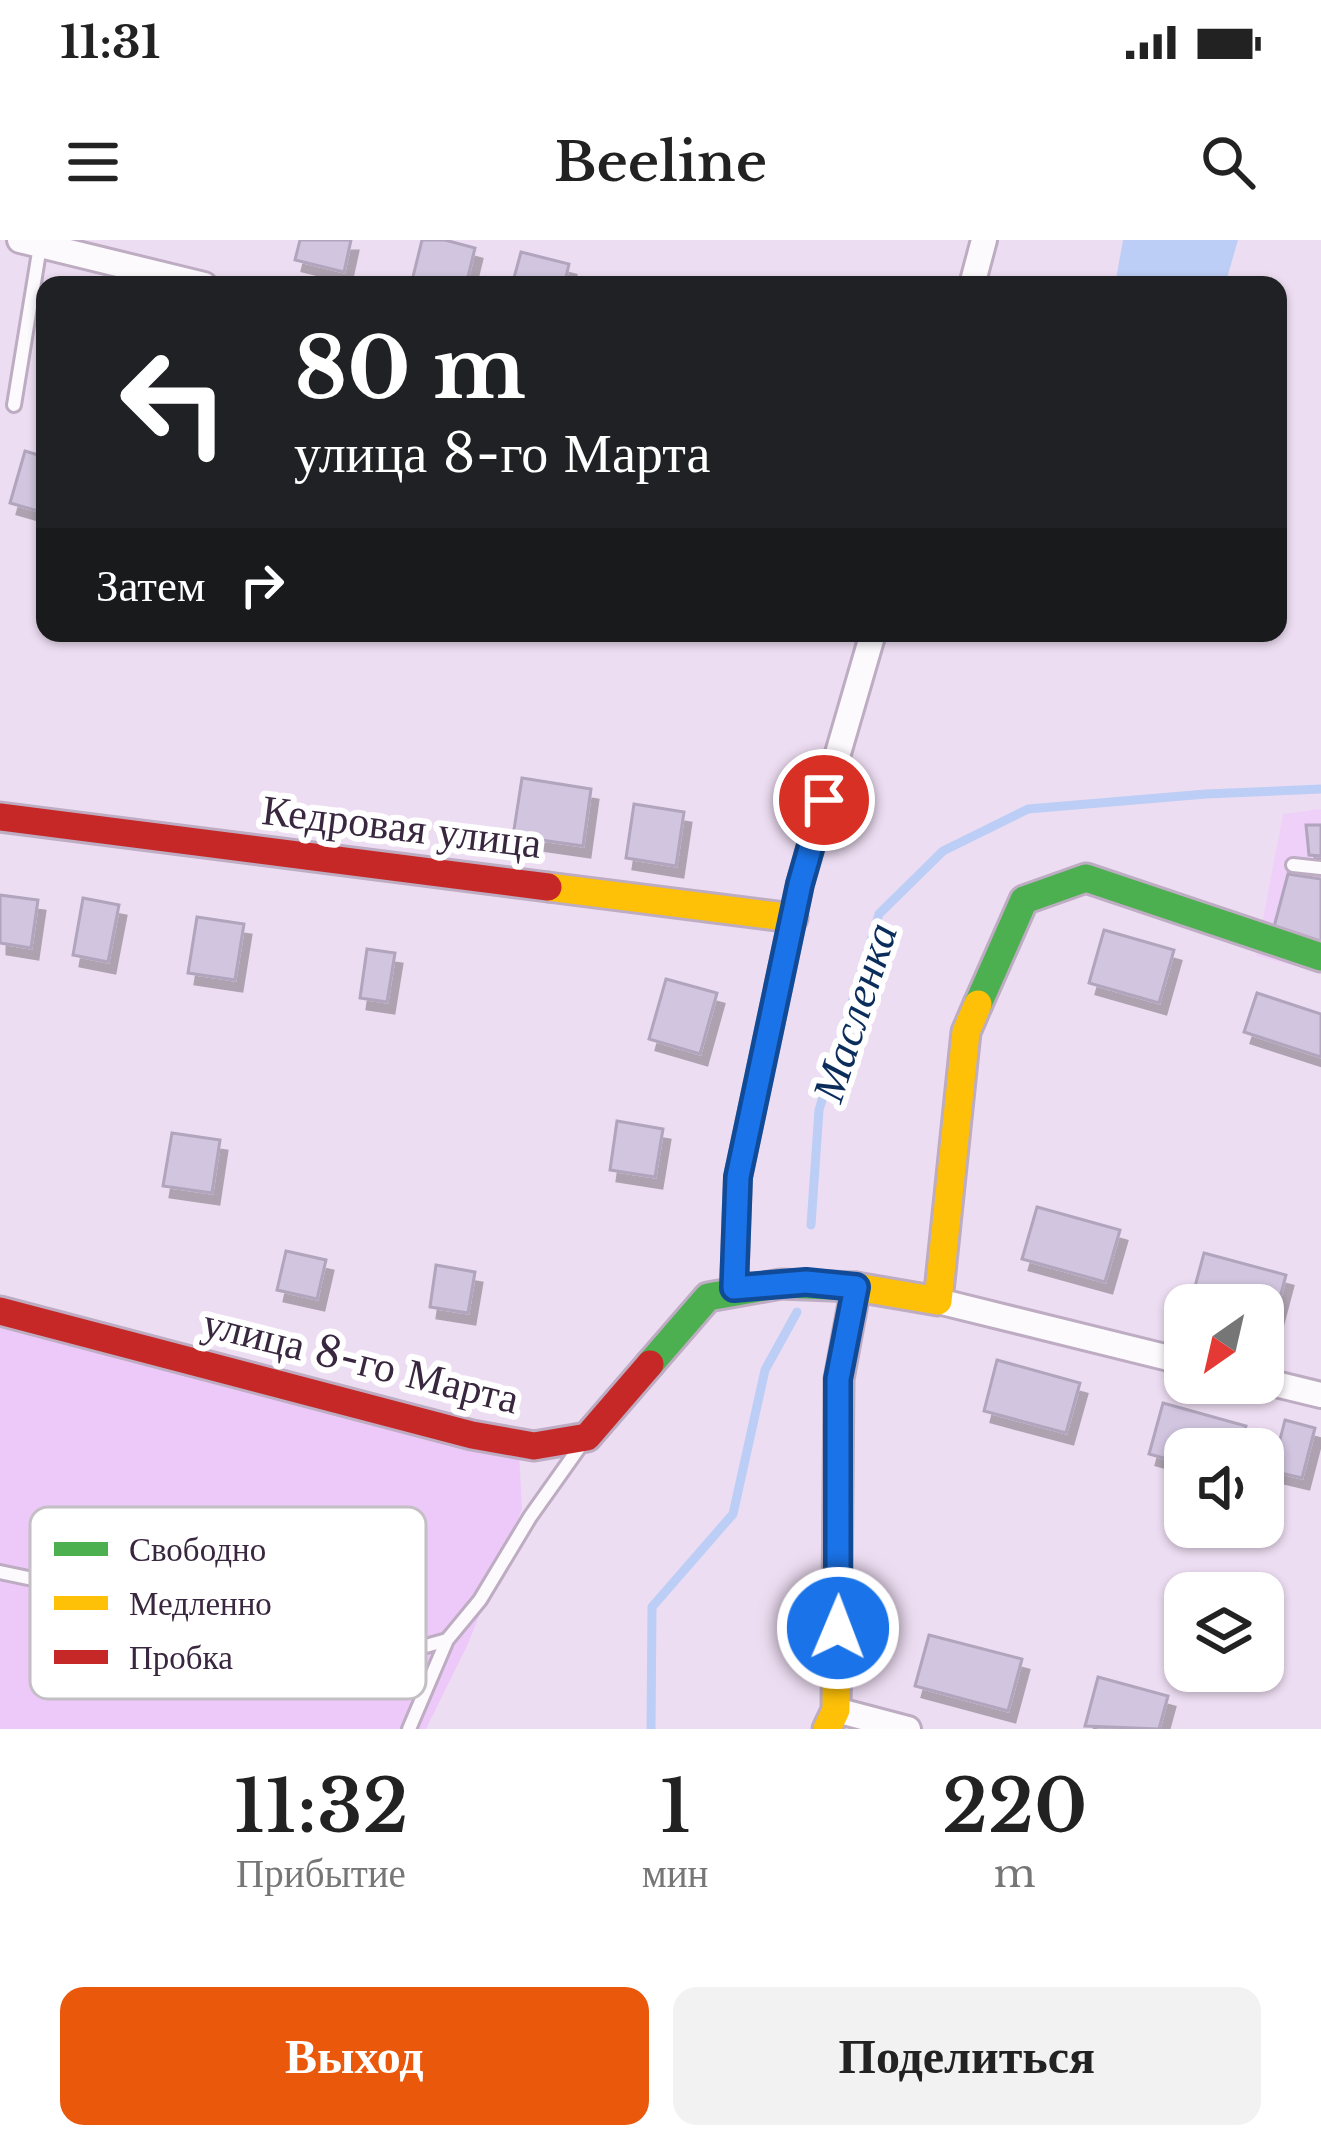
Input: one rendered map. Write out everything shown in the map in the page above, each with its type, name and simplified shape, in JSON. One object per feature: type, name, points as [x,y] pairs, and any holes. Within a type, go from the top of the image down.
[{"type":"street","points":[[974,276],[984,240]]},
{"type":"street","points":[[30,242],[168,276]]},
{"type":"street","points":[[734,1288],[738,1177],[793,918],[870,642]]},
{"type":"street","name":"Кедровая улица","points":[[0,817],[793,918]]},
{"type":"street","points":[[938,1301],[966,1031],[1024,900],[1087,878],[1321,957]]},
{"type":"street","points":[[587,1437],[708,1297],[734,1288],[806,1282],[856,1287],[938,1301],[1164,1357]]},
{"type":"street","points":[[856,1287],[838,1379],[831,1720],[908,1729]]},
{"type":"street","name":"улица 8-го Марта","points":[[0,1311],[472,1435],[534,1446],[587,1437]]},
{"type":"street","points":[[1284,1386],[1321,1395]]},
{"type":"lane","points":[[14,405],[30,242]]},
{"type":"lane","points":[[1292,865],[1321,868]]},
{"type":"lane","points":[[426,1689],[447,1640],[480,1600],[530,1517],[587,1437]]},
{"type":"lane","points":[[0,1572],[30,1578]]},
{"type":"lane","points":[[426,1646],[447,1640]]},
{"type":"lane","points":[[409,1729],[422,1699]]},
{"type":"shaded area","points":[[1321,809],[1321,972],[1256,956],[1283,814]]},
{"type":"shaded area","points":[[0,1328],[519,1452],[522,1509],[467,1646],[426,1729],[0,1729]]},
{"type":"water","points":[[1123,240],[1238,240],[1228,276],[1117,276]]},
{"type":"building","points":[[300,240],[351,240],[344,272],[295,260]]},
{"type":"building","points":[[422,240],[475,248],[468,276],[413,276]]},
{"type":"building","points":[[521,252],[569,264],[566,276],[514,276]]},
{"type":"building","points":[[25,451],[36,454],[36,510],[10,503]]},
{"type":"building","points":[[522,778],[591,789],[583,846],[513,836]]},
{"type":"building","points":[[634,804],[684,812],[676,866],[626,858]]},
{"type":"building","points":[[1306,825],[1321,825],[1321,856],[1309,855]]},
{"type":"building","points":[[1288,874],[1321,879],[1321,946],[1271,938]]},
{"type":"building","points":[[0,895],[38,900],[31,948],[0,943]]},
{"type":"building","points":[[83,898],[119,905],[108,962],[73,955]]},
{"type":"building","points":[[197,917],[244,924],[235,980],[188,973]]},
{"type":"building","points":[[1104,930],[1174,950],[1159,1003],[1089,983]]},
{"type":"building","points":[[367,949],[395,953],[387,1002],[360,998]]},
{"type":"building","points":[[666,979],[717,993],[700,1054],[649,1039]]},
{"type":"building","points":[[1257,993],[1321,1014],[1321,1057],[1244,1032]]},
{"type":"building","points":[[617,1121],[663,1129],[655,1177],[610,1170]]},
{"type":"building","points":[[172,1133],[220,1140],[212,1193],[163,1186]]},
{"type":"building","points":[[1037,1207],[1120,1230],[1105,1282],[1022,1259]]},
{"type":"building","points":[[286,1251],[326,1260],[317,1299],[277,1290]]},
{"type":"building","points":[[1204,1253],[1286,1275],[1284,1284],[1196,1284]]},
{"type":"building","points":[[436,1265],[475,1272],[468,1313],[430,1307]]},
{"type":"building","points":[[997,1360],[1080,1383],[1066,1433],[984,1411]]},
{"type":"building","points":[[1163,1403],[1246,1426],[1164,1428],[1164,1458],[1149,1454]]},
{"type":"building","points":[[1285,1420],[1315,1428],[1302,1478],[1284,1474]]},
{"type":"building","points":[[929,1635],[1022,1659],[1008,1711],[915,1686]]},
{"type":"building","points":[[1098,1677],[1168,1696],[1159,1729],[1085,1726]]},
{"type":"waterway","name":"Масленка","points":[[811,1225],[819,1110],[879,914],[943,851],[1028,809],[1321,789]]},
{"type":"waterway","name":"Масленка","points":[[651,1729],[652,1607],[733,1514],[765,1370],[797,1312]]},
{"type":"traffic: fast","points":[[978,1004],[1024,900],[1086,878],[1321,957]]},
{"type":"traffic: fast","points":[[650,1364],[708,1297],[781,1284],[856,1287]]},
{"type":"traffic: slow","points":[[548,887],[793,918]]},
{"type":"traffic: slow","points":[[827,1729],[836,1710],[839,1379],[856,1287],[938,1301],[966,1032],[978,1004]]},
{"type":"traffic: jam","points":[[0,817],[548,887]]},
{"type":"traffic: jam","points":[[0,1311],[472,1435],[534,1446],[587,1437],[650,1364]]},
{"type":"route","points":[[824,800],[800,884],[738,1177],[734,1288],[806,1282],[856,1287],[838,1379],[838,1628]]}]
